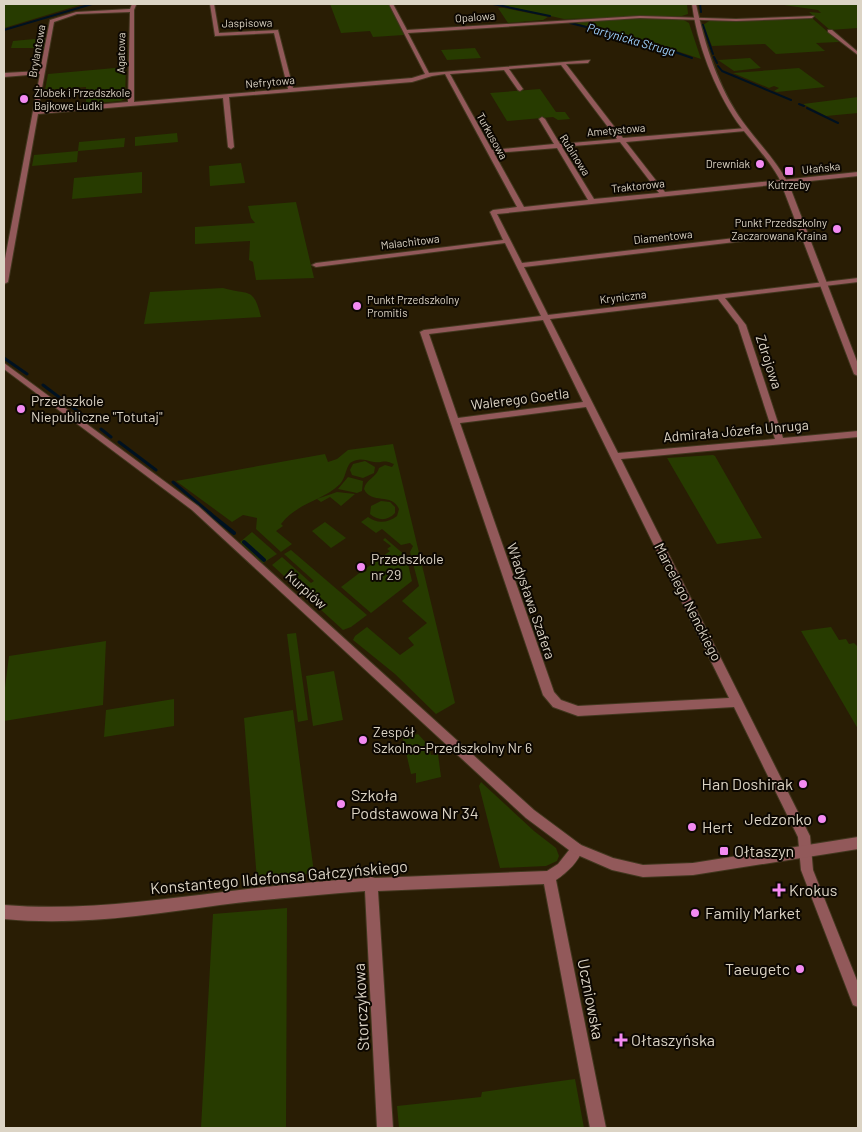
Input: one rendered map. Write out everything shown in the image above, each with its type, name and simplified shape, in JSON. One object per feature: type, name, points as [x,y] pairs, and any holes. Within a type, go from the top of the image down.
[{"type":"street","name":"Jaspisowa","points":[[212,4],[217,35],[276,31],[291,90]]},
{"type":"street","points":[[391,4],[427,74]]},
{"type":"street","points":[[694,4],[702,38],[730,106],[785,182],[858,374]]},
{"type":"street","name":"Brylantowa","points":[[4,282],[52,21],[76,13],[133,7]]},
{"type":"street","name":"Agatowa","points":[[131,103],[133,7]]},
{"type":"street","name":"Opalowa","points":[[405,32],[613,18],[766,19],[812,17]]},
{"type":"street","points":[[830,31],[858,54]]},
{"type":"street","name":"Nefrytowa","points":[[36,112],[412,80],[427,74],[588,61]]},
{"type":"street","points":[[562,63],[663,194]]},
{"type":"street","points":[[506,68],[520,89]]},
{"type":"street","points":[[4,75],[43,72]]},
{"type":"street","name":"Turkusowa","points":[[446,72],[520,208]]},
{"type":"street","points":[[226,96],[231,147]]},
{"type":"street","name":"Rubinowa","points":[[542,119],[592,201]]},
{"type":"street","name":"Ametystowa","points":[[490,152],[745,128]]},
{"type":"street","name":"Ułańska","points":[[785,182],[858,174]]},
{"type":"street","name":"Traktorowa","points":[[493,212],[785,182]]},
{"type":"street","name":"Marcelego Nenckiego","points":[[493,212],[804,836],[808,870],[858,1000]]},
{"type":"street","name":"Diamentowa","points":[[520,265],[752,238],[808,239]]},
{"type":"street","name":"Malachitowa","points":[[316,265],[508,241]]},
{"type":"street","name":"Kryniczna","points":[[424,332],[858,280]]},
{"type":"street","name":"Zdrojowa","points":[[720,297],[742,325],[780,441]]},
{"type":"street","name":"Władysława Szafera","points":[[424,332],[548,695],[557,704],[572,711],[737,702]]},
{"type":"street","name":"Kurpiów","points":[[5,369],[195,508],[530,814],[577,849],[612,864],[652,871],[694,869],[858,843]]},
{"type":"street","name":"Walerego Goetla","points":[[454,421],[590,404]]},
{"type":"street","name":"Admirała Józefa Unruga","points":[[616,456],[858,434]]},
{"type":"street","points":[[550,877],[564,868],[577,849]]},
{"type":"street","name":"Konstantego Ildefonsa Gałczyńskiego","points":[[4,912],[48,916],[65,915],[180,905],[251,895],[371,883],[550,877]]},
{"type":"street","name":"Uczniowska","points":[[550,877],[598,1128]]},
{"type":"street","name":"Storczykowa","points":[[371,883],[385,1128]]},
{"type":"green space","points":[[4,4],[83,4],[4,28]]},
{"type":"green space","points":[[330,4],[389,4],[404,35],[373,37],[370,31],[341,33]]},
{"type":"green space","points":[[497,4],[687,4],[688,14],[682,16],[564,19]]},
{"type":"green space","points":[[777,4],[858,4],[858,28],[830,30],[809,12],[821,13],[818,10]]},
{"type":"green space","points":[[498,8],[548,17],[543,20],[508,23]]},
{"type":"green space","points":[[682,19],[689,23],[701,59],[640,39],[571,22]]},
{"type":"green space","points":[[813,19],[839,42],[816,43],[825,51],[776,54],[765,44],[712,46],[703,25],[709,21]]},
{"type":"green space","points":[[45,38],[44,48],[11,48],[13,41]]},
{"type":"green space","points":[[475,48],[481,58],[447,60],[441,50]]},
{"type":"green space","points":[[750,58],[761,68],[734,71],[718,60]]},
{"type":"green space","points":[[126,67],[125,99],[121,101],[86,104],[86,87],[45,90],[48,74]]},
{"type":"green space","points":[[799,68],[825,87],[777,92],[774,91],[779,88],[774,86],[769,88],[733,73]]},
{"type":"green space","points":[[540,89],[556,112],[565,112],[570,119],[558,120],[553,117],[507,121],[490,93]]},
{"type":"green space","points":[[858,97],[858,113],[826,116],[803,104]]},
{"type":"green space","points":[[177,133],[178,142],[135,146],[135,137]]},
{"type":"green space","points":[[125,138],[124,147],[78,151],[79,142]]},
{"type":"green space","points":[[78,151],[77,162],[32,166],[34,155]]},
{"type":"green space","points":[[241,163],[245,183],[210,186],[209,166]]},
{"type":"green space","points":[[142,172],[142,193],[72,199],[74,178]]},
{"type":"green space","points":[[296,202],[314,278],[256,280],[253,262],[249,260],[250,241],[195,244],[195,227],[255,223],[251,218],[248,206]]},
{"type":"green space","points":[[223,288],[253,296],[261,317],[144,324],[150,292]]},
{"type":"green space","points":[[393,444],[455,703],[436,714],[395,674],[353,640],[355,636],[367,627],[400,655],[414,645],[408,638],[427,623],[402,601],[419,586],[410,552],[413,546],[410,543],[401,545],[382,529],[376,533],[361,522],[368,517],[382,522],[397,516],[399,509],[396,504],[387,499],[371,496],[364,489],[379,468],[385,465],[392,467],[394,464],[362,460],[350,463],[340,484],[333,490],[295,511],[281,524],[283,526],[276,531],[292,544],[281,552],[256,529],[257,518],[243,515],[232,522],[176,481],[325,454],[328,462],[337,459],[348,450]]},
{"type":"green space","points":[[713,455],[762,538],[717,544],[667,458]]},
{"type":"green space","points":[[365,461],[375,467],[374,473],[363,478],[352,475],[350,470],[353,464]]},
{"type":"green space","points":[[348,477],[363,481],[362,491],[357,493],[338,489]]},
{"type":"green space","points":[[337,492],[355,494],[341,506],[330,497],[321,502],[317,499]]},
{"type":"green space","points":[[381,501],[390,502],[395,507],[395,513],[389,518],[380,519],[370,514],[371,506]]},
{"type":"green space","points":[[325,522],[346,538],[331,548],[312,531]]},
{"type":"green space","points":[[252,532],[277,554],[263,563],[240,542]]},
{"type":"green space","points":[[385,538],[406,556],[412,581],[371,613],[341,587],[362,571],[365,572],[367,570],[365,569],[390,551],[387,549],[391,546],[383,540]]},
{"type":"green space","points":[[291,550],[367,615],[351,627],[343,630],[272,565],[282,557],[311,583],[314,581],[284,554]]},
{"type":"green space","points":[[831,627],[839,640],[846,639],[849,644],[854,643],[858,647],[858,729],[801,631]]},
{"type":"green space","points":[[296,633],[308,720],[298,722],[287,634]]},
{"type":"green space","points":[[106,641],[103,705],[4,721],[4,695],[9,656]]},
{"type":"green space","points":[[334,671],[343,720],[313,726],[306,676]]},
{"type":"green space","points":[[174,699],[174,726],[104,737],[106,710]]},
{"type":"green space","points":[[293,710],[314,873],[257,880],[244,718]]},
{"type":"green space","points":[[411,733],[411,736],[418,734],[429,746],[431,755],[438,754],[441,777],[416,783],[416,773],[411,774],[402,735]]},
{"type":"green space","points":[[481,782],[534,831],[556,848],[559,856],[557,861],[546,866],[500,868],[479,786]]},
{"type":"green space","points":[[287,908],[286,1128],[201,1128],[213,914]]},
{"type":"green space","points":[[575,1079],[584,1128],[399,1128],[397,1106],[481,1097],[482,1092]]},
{"type":"waterway","name":"Partynicka Struga","points":[[4,30],[92,4]]},
{"type":"waterway","name":"Partynicka Struga","points":[[493,4],[550,16]]},
{"type":"waterway","points":[[700,4],[701,12]]},
{"type":"waterway","name":"Partynicka Struga","points":[[570,23],[646,42],[692,58]]},
{"type":"waterway","points":[[703,25],[713,54]]},
{"type":"waterway","points":[[714,57],[717,63]]},
{"type":"waterway","name":"Partynicka Struga","points":[[718,66],[722,71],[791,100]]},
{"type":"waterway","name":"Partynicka Struga","points":[[799,104],[804,106]]},
{"type":"waterway","name":"Partynicka Struga","points":[[807,108],[838,123]]},
{"type":"waterway","points":[[4,358],[27,374]]},
{"type":"waterway","points":[[43,385],[84,416]]},
{"type":"waterway","points":[[101,429],[111,437]]},
{"type":"waterway","points":[[119,442],[156,470]]},
{"type":"waterway","points":[[173,482],[211,514]]},
{"type":"waterway","points":[[209,513],[234,533]]},
{"type":"waterway","points":[[244,542],[264,560]]},
{"type":"place","name":"Żlobek i Przedszkole Bajkowe Ludki","points":[[24,99]]},
{"type":"place","name":"Drewniak","points":[[760,164]]},
{"type":"place","name":"Kutrzeby","points":[[789,171]]},
{"type":"place","name":"Punkt Przedszkolny Zaczarowana Kraina","points":[[837,229]]},
{"type":"place","name":"Punkt Przedszkolny Promitis","points":[[357,306]]},
{"type":"place","name":"Przedszkole Niepubliczne \"Totutaj\"","points":[[21,409]]},
{"type":"place","name":"Przedszkole nr 29","points":[[361,567]]},
{"type":"place","name":"Zespół Szkolno-Przedszkolny Nr 6","points":[[363,740]]},
{"type":"place","name":"Han Doshirak","points":[[803,784]]},
{"type":"place","name":"Szkoła Podstawowa Nr 34","points":[[341,804]]},
{"type":"place","name":"Jedzonko","points":[[822,819]]},
{"type":"place","name":"Hert","points":[[692,827]]},
{"type":"place","name":"Ołtaszyn","points":[[724,851]]},
{"type":"place","name":"Krokus","points":[[779,890]]},
{"type":"place","name":"Family Market","points":[[695,913]]},
{"type":"place","name":"Taeugetc","points":[[800,969]]},
{"type":"place","name":"Ołtaszyńska","points":[[621,1040]]}]
